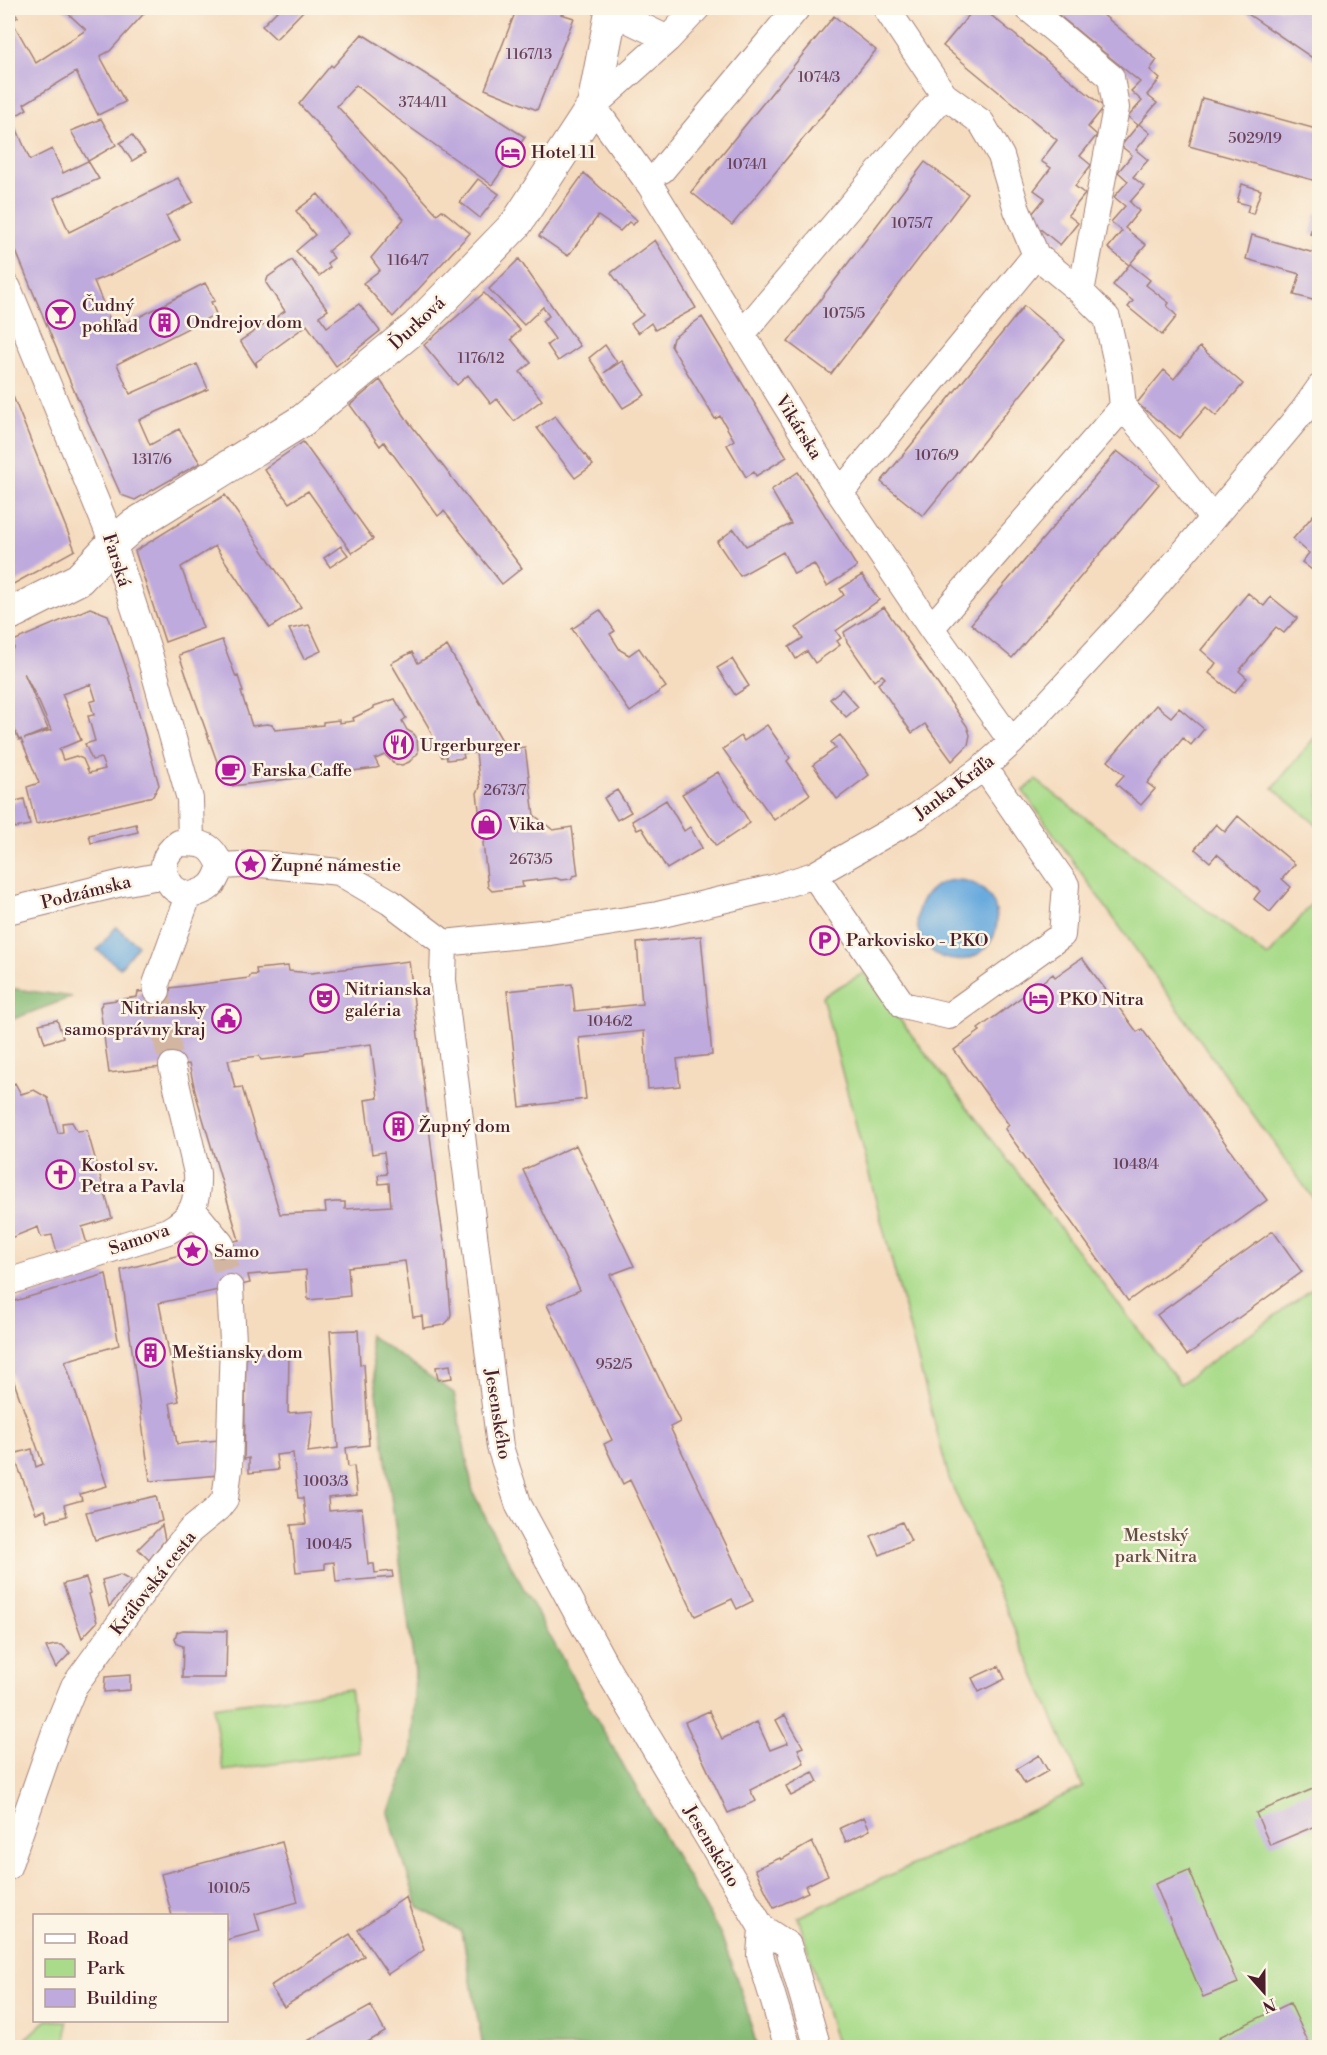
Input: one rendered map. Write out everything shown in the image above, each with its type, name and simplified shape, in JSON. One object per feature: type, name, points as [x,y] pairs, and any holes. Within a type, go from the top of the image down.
[{"type":"street","points":[[594,106],[668,39],[698,8]]},
{"type":"street","points":[[662,170],[796,8]]},
{"type":"street","points":[[1028,8],[1112,76],[1116,108],[1082,292]]},
{"type":"street","name":"Ďurková","points":[[8,615],[79,579],[113,543],[134,525],[303,420],[417,326],[516,224],[594,106],[612,10],[668,39]]},
{"type":"street","points":[[897,12],[944,95],[981,122],[1001,156],[1017,210],[1036,255],[1082,292],[1107,318],[1120,377],[1123,407],[1212,519]]},
{"type":"street","points":[[742,334],[944,95]]},
{"type":"street","name":"Vikárska","points":[[594,106],[650,185],[840,493],[1012,742]]},
{"type":"street","points":[[840,493],[1036,255]]},
{"type":"street","name":"Farská","points":[[8,288],[113,543],[131,604],[148,650],[190,799],[191,843]]},
{"type":"street","name":"Janka Kráľa","points":[[444,943],[550,932],[658,915],[773,888],[814,875],[917,816],[984,767],[1012,742],[1143,601],[1303,411],[1320,387]]},
{"type":"street","points":[[931,627],[1123,407]]},
{"type":"street","points":[[814,875],[903,1005],[949,1016],[1062,935],[1066,885],[984,767]]},
{"type":"street","points":[[179,843],[203,844],[214,850],[221,866],[216,881],[206,891],[188,896],[172,887],[164,875],[164,860],[168,850],[179,843]]},
{"type":"street","points":[[221,866],[261,864],[339,872],[390,902],[444,943]]},
{"type":"street","name":"Podzámska","points":[[8,910],[164,875]]},
{"type":"street","points":[[157,991],[156,984],[188,896]]},
{"type":"street","name":"Jesenského","points":[[444,943],[443,980],[500,1447],[519,1506],[603,1662],[717,1856],[762,1928],[788,1945],[818,2048]]},
{"type":"street","points":[[172,1066],[197,1173],[198,1192],[193,1209],[221,1244]]},
{"type":"street","name":"Samova","points":[[8,1282],[168,1231],[182,1224],[193,1209]]},
{"type":"street","name":"Kráľovská cesta","points":[[8,1867],[55,1732],[74,1686],[163,1564],[190,1531],[218,1509],[225,1499],[229,1469],[233,1341],[231,1288]]},
{"type":"street","points":[[762,1928],[760,1955],[788,2048]]},
{"type":"green space","points":[[1319,732],[1319,827],[1273,788]]},
{"type":"green space","points":[[1036,780],[1268,957],[1319,895],[1319,1207],[1023,791]]},
{"type":"green space","name":"Mestský park Nitra","points":[[864,973],[1180,1384],[1319,1284],[1319,2047],[837,2047],[798,1917],[1083,1787],[949,1478],[822,996]]},
{"type":"green space","points":[[8,988],[72,997],[8,1021]]},
{"type":"green space","points":[[369,1335],[454,1393],[473,1492],[577,1685],[721,1935],[743,1997],[757,2047],[483,2047],[462,1932],[418,1907],[388,1813],[412,1754],[415,1672]]},
{"type":"green space","points":[[350,1689],[359,1752],[223,1771],[213,1707]]},
{"type":"green space","points":[[45,2022],[67,2022],[67,2047],[17,2047]]},
{"type":"water","points":[[949,880],[965,880],[986,891],[997,912],[997,928],[986,949],[965,960],[949,960],[935,954],[923,942],[917,928],[917,912],[923,898],[935,886]]},
{"type":"water","points":[[116,927],[138,945],[120,968],[97,950]]},
{"type":"building","points":[[8,8],[18,17],[12,21],[36,63],[86,30],[62,8],[149,8],[110,51],[100,56],[125,102],[98,115],[76,72],[24,104],[27,109],[12,118],[30,160],[52,149],[63,173],[88,161],[99,179],[54,198],[69,232],[178,178],[193,202],[166,216],[180,240],[94,281],[114,330],[205,283],[215,301],[211,302],[216,314],[117,364],[130,394],[197,364],[208,389],[139,420],[150,445],[179,429],[200,463],[135,500],[121,495],[72,386],[8,232]]},
{"type":"building","points":[[280,8],[302,8],[304,10],[276,39],[262,26]]},
{"type":"building","points":[[517,8],[564,8],[561,14],[574,18],[537,110],[485,89]]},
{"type":"building","points":[[975,8],[982,8],[1104,107],[1088,127],[1097,135],[1080,156],[1091,165],[1075,186],[1085,194],[1068,215],[1078,223],[1060,245],[1028,219],[1045,198],[1034,190],[1051,168],[1041,161],[1057,140],[943,46]]},
{"type":"building","points":[[1050,8],[1095,8],[1157,60],[1150,70],[1160,79],[1147,95],[1157,103],[1139,124],[1150,133],[1136,150],[1148,160],[1133,177],[1144,186],[1130,202],[1139,211],[1125,228],[1146,245],[1130,264],[1150,280],[1146,285],[1169,303],[1167,306],[1177,316],[1162,335],[1128,307],[1133,301],[1113,285],[1129,265],[1108,248],[1122,231],[1111,222],[1125,206],[1114,197],[1128,181],[1118,172],[1132,155],[1121,146],[1138,125],[1128,117],[1142,101],[1131,91],[1140,82]]},
{"type":"building","points":[[1248,8],[1320,8],[1320,63],[1245,12]]},
{"type":"building","points":[[834,16],[876,50],[732,225],[691,192]]},
{"type":"building","points":[[362,34],[525,137],[492,185],[398,119],[356,85],[337,106],[437,214],[442,210],[470,233],[393,317],[363,283],[380,270],[371,258],[404,219],[299,104],[331,65],[333,67]]},
{"type":"building","points":[[1202,98],[1320,130],[1320,182],[1189,146]]},
{"type":"building","points":[[101,119],[116,145],[88,161],[71,131]]},
{"type":"building","points":[[132,135],[145,153],[132,161],[120,143]]},
{"type":"building","points":[[925,162],[968,194],[831,374],[788,342]]},
{"type":"building","points":[[584,173],[637,220],[633,225],[629,222],[620,231],[598,216],[568,256],[539,236]]},
{"type":"building","points":[[478,179],[499,194],[480,218],[460,202]]},
{"type":"building","points":[[1242,184],[1261,190],[1253,214],[1247,212],[1249,205],[1237,202]]},
{"type":"building","points":[[318,194],[349,234],[328,251],[334,258],[327,263],[330,267],[319,276],[296,251],[315,235],[296,211]]},
{"type":"building","points":[[1316,213],[1320,214],[1320,302],[1294,295],[1300,274],[1246,259],[1252,235],[1314,253],[1319,237],[1310,234]]},
{"type":"building","points":[[655,240],[696,308],[655,330],[651,323],[638,333],[631,324],[643,315],[611,273]]},
{"type":"building","points":[[519,259],[580,346],[558,361],[547,345],[555,339],[542,321],[549,316],[543,307],[524,325],[489,289]]},
{"type":"building","points":[[292,260],[328,310],[319,316],[327,327],[359,304],[380,331],[336,366],[307,325],[256,362],[257,367],[240,341],[285,311],[266,283],[268,277]]},
{"type":"building","points":[[484,293],[520,330],[511,339],[531,363],[520,372],[542,400],[514,421],[497,399],[491,404],[468,375],[457,385],[424,345]]},
{"type":"building","points":[[1024,306],[1065,340],[923,516],[881,482]]},
{"type":"building","points":[[702,317],[787,457],[756,476],[754,472],[746,477],[727,445],[734,440],[720,416],[715,419],[671,346],[673,338]]},
{"type":"building","points":[[605,345],[617,362],[604,373],[622,361],[645,395],[623,408],[589,358]]},
{"type":"building","points":[[1200,347],[1243,384],[1216,416],[1206,407],[1179,438],[1137,403],[1164,370],[1174,379]]},
{"type":"building","points":[[380,380],[408,421],[522,568],[502,584],[444,511],[438,516],[384,442],[380,446],[350,405]]},
{"type":"building","points":[[8,384],[75,550],[8,587]]},
{"type":"building","points":[[555,416],[593,465],[575,478],[537,428]]},
{"type":"building","points":[[303,442],[373,539],[352,553],[308,491],[289,503],[264,469]]},
{"type":"building","points":[[1117,451],[1159,484],[1012,658],[971,624]]},
{"type":"building","points":[[798,472],[857,567],[827,586],[814,564],[794,574],[783,552],[740,576],[717,542],[734,529],[746,546],[791,524],[771,490]]},
{"type":"building","points":[[225,495],[301,607],[270,628],[215,546],[181,567],[203,628],[165,642],[135,551]]},
{"type":"building","points":[[1320,507],[1320,576],[1302,562],[1309,553],[1293,539]]},
{"type":"building","points":[[341,546],[348,555],[330,567],[324,558]]},
{"type":"building","points":[[862,575],[879,600],[836,631],[841,638],[837,641],[840,645],[815,663],[807,651],[796,659],[789,647],[803,638],[796,628],[844,595],[840,589]]},
{"type":"building","points":[[1248,593],[1264,606],[1271,597],[1297,618],[1284,633],[1276,627],[1239,671],[1247,678],[1234,693],[1209,673],[1216,663],[1201,650]]},
{"type":"building","points":[[884,607],[967,726],[970,735],[968,745],[952,761],[925,724],[912,733],[878,684],[885,678],[882,675],[874,681],[847,642],[844,632]]},
{"type":"building","points":[[90,608],[108,615],[128,674],[159,785],[153,796],[36,824],[27,787],[39,783],[8,714],[8,652],[14,648],[11,642]],"holes":[[[24,673],[51,730],[24,739],[48,729]],[[91,684],[96,700],[90,702],[94,715],[88,716],[95,741],[85,744],[92,760],[101,758],[105,769],[89,773],[83,759],[76,756],[63,760],[59,749],[81,740],[62,694]]]},
{"type":"building","points":[[600,610],[615,631],[610,634],[620,650],[629,655],[639,648],[666,687],[630,712],[572,629]]},
{"type":"building","points":[[309,625],[321,651],[304,659],[289,629]]},
{"type":"building","points":[[222,640],[236,677],[238,676],[252,726],[267,724],[272,725],[275,730],[323,725],[323,722],[339,720],[339,723],[354,721],[353,718],[374,706],[395,699],[406,718],[402,721],[407,730],[417,739],[418,753],[402,765],[395,764],[385,755],[375,759],[379,767],[376,768],[232,786],[225,784],[179,655]]},
{"type":"building","points":[[447,646],[507,749],[525,747],[534,815],[553,830],[572,827],[578,875],[571,879],[556,878],[522,882],[523,887],[492,891],[488,887],[483,843],[486,838],[484,821],[480,818],[477,793],[480,787],[476,753],[463,753],[464,758],[447,760],[446,756],[442,757],[428,726],[391,663],[412,652],[418,663]]},
{"type":"building","points":[[732,659],[749,686],[735,695],[717,668]]},
{"type":"building","points":[[842,689],[858,707],[846,717],[830,699]]},
{"type":"building","points":[[1156,705],[1171,717],[1179,708],[1204,729],[1191,745],[1183,738],[1147,783],[1155,789],[1141,805],[1116,784],[1124,775],[1108,761]]},
{"type":"building","points":[[767,725],[790,758],[787,761],[810,794],[774,820],[723,749],[741,736],[744,741]]},
{"type":"building","points":[[840,735],[869,775],[837,799],[813,765],[836,748],[831,742]]},
{"type":"building","points":[[718,772],[750,823],[716,846],[682,794]]},
{"type":"building","points":[[617,790],[631,812],[617,820],[604,798]]},
{"type":"building","points":[[24,799],[30,825],[15,828],[8,803]]},
{"type":"building","points":[[666,800],[684,831],[690,827],[702,848],[667,869],[642,828],[637,830],[632,821]]},
{"type":"building","points":[[1238,816],[1295,864],[1282,879],[1291,887],[1270,912],[1254,899],[1260,891],[1217,854],[1210,862],[1195,849],[1216,824],[1225,832]]},
{"type":"building","points":[[136,824],[138,832],[91,843],[89,835]]},
{"type":"building","points":[[701,936],[712,1055],[677,1059],[680,1086],[648,1089],[644,1031],[579,1038],[586,1099],[520,1107],[507,991],[572,984],[575,1011],[642,1004],[637,943]]},
{"type":"building","name":"PKO Nitra","points":[[1082,958],[1137,1032],[1142,1029],[1267,1200],[1128,1301],[1005,1129],[1009,1125],[954,1050],[980,1031],[978,1029],[1053,974],[1055,977]]},
{"type":"building","name":"Župný dom","points":[[409,961],[446,1254],[450,1319],[444,1325],[423,1328],[422,1316],[413,1317],[405,1261],[348,1267],[350,1296],[308,1300],[306,1270],[248,1275],[250,1283],[159,1303],[179,1401],[170,1403],[177,1444],[219,1440],[219,1475],[150,1481],[121,1270],[239,1240],[189,1064],[109,1073],[100,1007],[103,1002],[137,997],[138,992],[249,978],[251,975],[257,975],[256,969],[288,966],[289,971],[311,973]],"holes":[[[371,1044],[378,1098],[365,1100],[372,1154],[384,1152],[387,1174],[378,1175],[379,1184],[389,1183],[391,1206],[345,1209],[345,1202],[335,1202],[325,1203],[326,1212],[280,1214],[242,1087],[235,1088],[228,1060],[259,1056],[261,1060]]]},
{"type":"building","points":[[57,1020],[63,1037],[45,1043],[39,1024]]},
{"type":"building","name":"Kostol sv. Petra a Pavla","points":[[15,1083],[21,1094],[34,1090],[48,1098],[58,1133],[63,1132],[62,1123],[72,1122],[77,1131],[87,1130],[112,1218],[82,1227],[87,1244],[62,1255],[57,1252],[52,1235],[41,1237],[38,1227],[8,1239],[8,1192],[11,1190],[8,1178],[8,1087]]},
{"type":"building","points":[[576,1145],[634,1266],[610,1275],[680,1422],[670,1427],[753,1601],[737,1609],[732,1599],[695,1616],[630,1480],[623,1484],[604,1444],[612,1440],[547,1305],[580,1290],[523,1170]]},
{"type":"building","points":[[1273,1231],[1302,1272],[1187,1355],[1157,1315]]},
{"type":"building","points":[[106,1274],[119,1345],[65,1361],[107,1486],[80,1494],[82,1500],[64,1505],[67,1516],[48,1521],[45,1510],[36,1513],[13,1454],[32,1449],[36,1467],[43,1464],[8,1365],[8,1303]]},
{"type":"building","points":[[358,1330],[360,1365],[364,1364],[369,1445],[346,1448],[348,1467],[354,1466],[357,1495],[328,1498],[329,1511],[362,1508],[368,1564],[374,1564],[375,1573],[392,1571],[393,1577],[336,1582],[334,1562],[325,1563],[325,1569],[296,1572],[291,1525],[306,1524],[303,1498],[298,1498],[293,1453],[276,1455],[278,1470],[249,1473],[249,1458],[244,1459],[246,1353],[289,1353],[288,1413],[313,1411],[308,1452],[338,1448],[330,1331]]},
{"type":"building","points":[[450,1365],[452,1378],[438,1380],[436,1367]]},
{"type":"building","points":[[156,1496],[162,1521],[95,1540],[86,1512]]},
{"type":"building","points":[[902,1522],[911,1541],[880,1555],[871,1536]]},
{"type":"building","points":[[162,1525],[165,1540],[149,1560],[138,1549]]},
{"type":"building","points":[[120,1575],[131,1581],[109,1607],[102,1580]]},
{"type":"building","points":[[86,1578],[97,1622],[82,1638],[63,1584]]},
{"type":"building","points":[[183,1630],[227,1631],[226,1678],[182,1678],[183,1646],[177,1644],[175,1638],[177,1632]]},
{"type":"building","points":[[62,1645],[70,1653],[56,1668],[46,1647]]},
{"type":"building","points":[[999,1666],[1005,1679],[979,1692],[972,1678]]},
{"type":"building","points":[[130,1675],[130,1690],[104,1692],[105,1677]]},
{"type":"building","points":[[709,1711],[722,1739],[757,1722],[770,1750],[788,1743],[776,1720],[785,1715],[803,1747],[798,1749],[804,1763],[750,1790],[756,1801],[728,1813],[685,1722]]},
{"type":"building","points":[[1039,1755],[1048,1771],[1025,1784],[1016,1769]]},
{"type":"building","points":[[813,1772],[818,1782],[791,1796],[786,1786]]},
{"type":"building","points":[[1320,1786],[1320,1824],[1270,1845],[1256,1813]]},
{"type":"building","points":[[864,1817],[870,1830],[846,1842],[840,1828]]},
{"type":"building","points":[[282,1842],[298,1902],[255,1914],[260,1931],[228,1939],[228,1914],[171,1914],[161,1874]]},
{"type":"building","points":[[812,1842],[828,1875],[805,1886],[808,1892],[774,1908],[755,1869],[780,1858],[781,1860]]},
{"type":"building","points":[[1189,1870],[1238,1983],[1203,1997],[1155,1884]]},
{"type":"building","points":[[406,1897],[424,1950],[388,1974],[358,1930]]},
{"type":"building","points":[[350,1934],[364,1956],[284,2007],[270,1986]]},
{"type":"building","points":[[1290,2003],[1311,2048],[1224,2048],[1219,2037]]},
{"type":"building","points":[[371,2006],[385,2032],[357,2048],[295,2048]]},
{"type":"tunnel","points":[[157,991],[172,1066]]},
{"type":"tunnel","points":[[221,1244],[230,1288]]},
{"type":"place","name":"Hotel 11","points":[[510,152]]},
{"type":"place","name":"Čudný pohľad","points":[[61,315]]},
{"type":"place","name":"Ondrejov dom","points":[[165,322]]},
{"type":"place","name":"Urgerburger","points":[[399,745]]},
{"type":"place","name":"Farska Caffe","points":[[231,770]]},
{"type":"place","name":"Vika","points":[[487,824]]},
{"type":"place","name":"Župné námestie","points":[[250,865]]},
{"type":"place","name":"Parkovisko - PKO","points":[[825,940]]},
{"type":"place","name":"Nitrianska galéria","points":[[324,999]]},
{"type":"place","name":"PKO Nitra","points":[[1038,999]]},
{"type":"place","name":"Nitriansky samosprávny kraj","points":[[227,1018]]},
{"type":"place","name":"Župný dom","points":[[398,1126]]},
{"type":"place","name":"Kostol sv. Petra a Pavla","points":[[60,1175]]},
{"type":"place","name":"Samo","points":[[193,1251]]},
{"type":"place","name":"Meštiansky dom","points":[[151,1352]]}]
